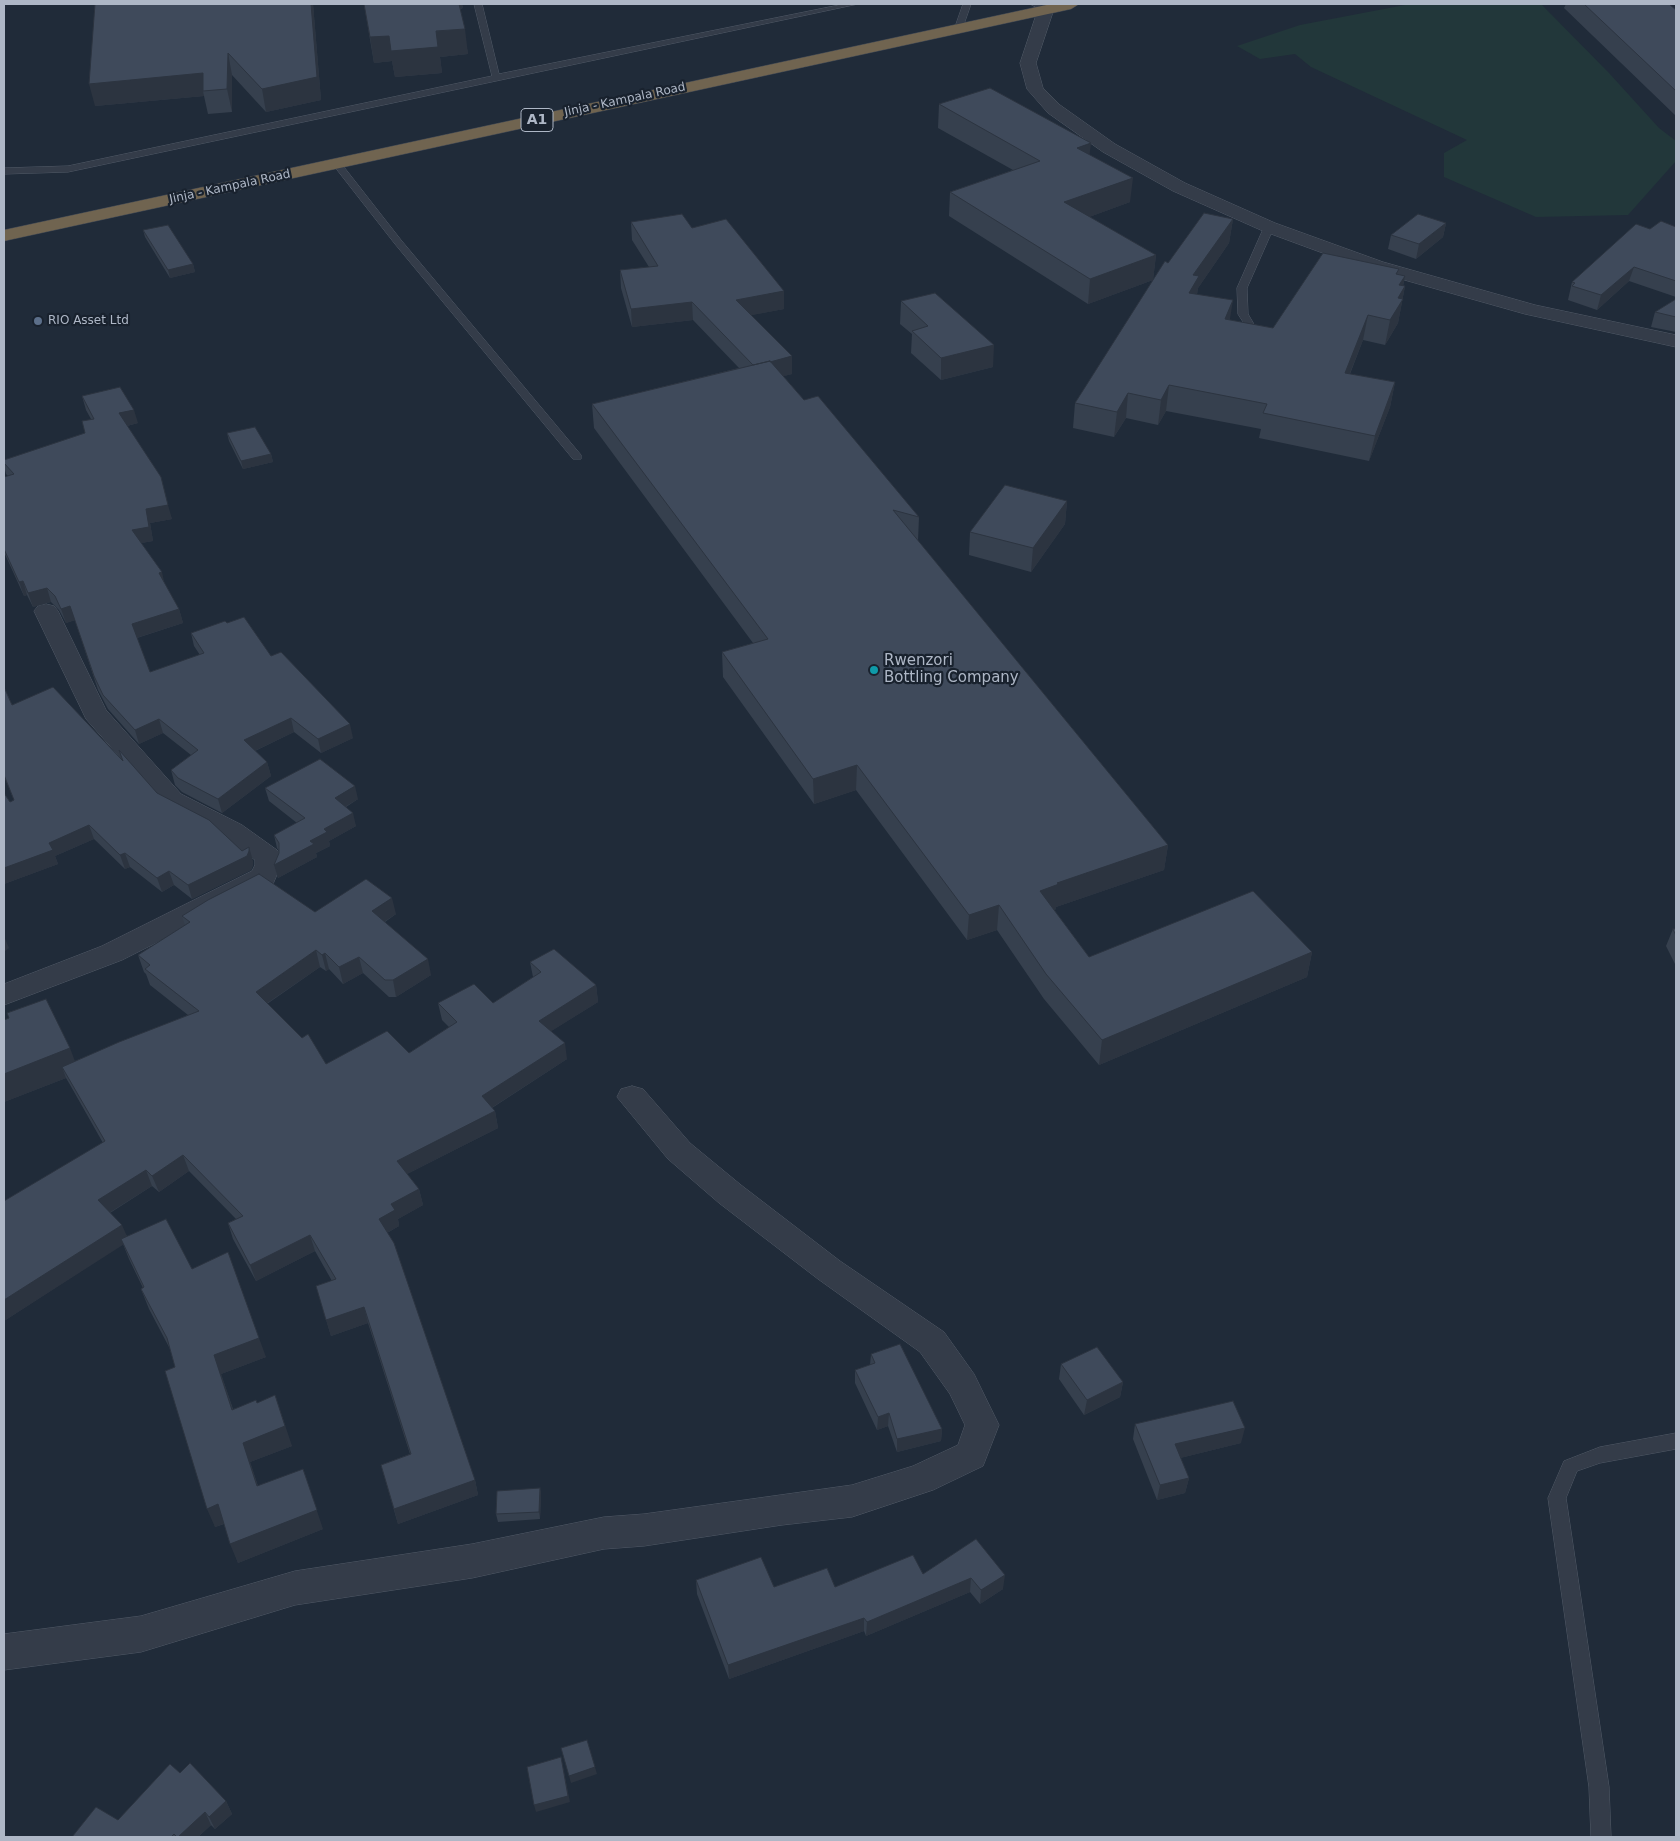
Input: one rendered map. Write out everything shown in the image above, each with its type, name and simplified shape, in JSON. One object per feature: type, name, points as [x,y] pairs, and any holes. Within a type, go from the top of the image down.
[{"type":"highway","name":"Jinja - Kampala Road","points":[[4,236],[960,27],[1040,6],[1071,4]]},
{"type":"street","points":[[1040,6],[1028,63],[1035,89],[1042,98],[1081,129],[1125,157],[1180,187],[1269,227],[1376,266],[1541,312],[1676,341]]},
{"type":"street","points":[[4,995],[112,953],[263,877],[268,865],[268,856],[233,831],[172,800],[95,713],[46,611]]},
{"type":"street","points":[[4,1652],[141,1634],[295,1588],[472,1561],[604,1533],[644,1530],[782,1509],[852,1501],[921,1479],[972,1455],[982,1425],[962,1384],[932,1342],[829,1270],[730,1194],[679,1151],[632,1097]]},
{"type":"lane","points":[[478,4],[496,77]]},
{"type":"lane","points":[[4,171],[68,170],[496,77],[854,4]]},
{"type":"lane","points":[[960,27],[967,4]]},
{"type":"lane","points":[[337,164],[398,242],[577,457]]},
{"type":"lane","points":[[1250,326],[1243,314],[1242,288],[1269,227]]},
{"type":"lane","points":[[1601,1837],[1599,1787],[1557,1498],[1570,1466],[1600,1455],[1676,1441]]},
{"type":"green space","points":[[1410,4],[1541,4],[1609,73],[1659,128],[1676,141],[1676,161],[1628,215],[1536,217],[1444,177],[1444,153],[1467,140],[1311,67],[1295,54],[1260,59],[1237,46],[1300,25]]},
{"type":"building","points":[[95,4],[311,4],[317,77],[262,89],[228,53],[227,89],[203,91],[203,73],[89,84]]},
{"type":"building","points":[[364,4],[459,4],[465,29],[436,31],[438,47],[391,51],[389,36],[370,37]]},
{"type":"building","points":[[1584,4],[1669,4],[1676,10],[1676,91]]},
{"type":"building","points":[[990,88],[1091,143],[1077,148],[1133,178],[1064,202],[1156,255],[1090,279],[950,192],[1040,161],[939,104]]},
{"type":"building","points":[[1204,213],[1233,219],[1193,275],[1199,276],[1189,293],[1233,300],[1225,319],[1273,328],[1323,253],[1399,269],[1396,274],[1405,276],[1399,285],[1405,286],[1398,298],[1403,299],[1390,320],[1368,315],[1345,373],[1395,382],[1375,436],[1263,413],[1267,404],[1169,385],[1161,400],[1128,393],[1117,412],[1075,403],[1165,261],[1168,263]]},
{"type":"building","points":[[682,214],[692,228],[726,219],[784,291],[736,300],[792,356],[753,365],[692,302],[631,309],[620,270],[658,266],[631,222]]},
{"type":"building","points":[[1418,214],[1446,223],[1419,244],[1391,235]]},
{"type":"building","points":[[1661,221],[1676,227],[1676,281],[1634,267],[1601,295],[1572,286],[1575,283],[1572,282],[1636,224],[1650,229]]},
{"type":"building","points":[[168,225],[193,264],[168,270],[143,230]]},
{"type":"building","points":[[935,293],[994,345],[941,358],[912,331],[928,326],[901,301]]},
{"type":"building","points":[[1676,299],[1676,317],[1655,312]]},
{"type":"building","name":"Rwenzori Bottling Company","points":[[770,361],[804,400],[818,396],[919,517],[893,510],[1168,845],[1057,883],[1059,884],[1040,891],[1089,957],[1253,891],[1312,952],[1102,1040],[1046,974],[999,905],[969,915],[857,765],[813,779],[722,652],[768,639],[592,404]]},
{"type":"building","points":[[120,387],[134,410],[119,413],[161,477],[168,505],[146,509],[149,527],[132,530],[162,572],[159,573],[179,609],[132,624],[150,672],[204,653],[191,633],[225,621],[227,623],[244,617],[271,656],[281,652],[350,724],[318,739],[291,718],[244,740],[267,762],[218,799],[178,778],[171,770],[198,750],[159,719],[135,730],[103,695],[94,676],[70,606],[61,609],[55,596],[47,588],[28,593],[23,581],[19,582],[4,549],[4,477],[14,474],[4,463],[4,460],[85,433],[82,421],[94,419],[82,396]]},
{"type":"building","points":[[255,427],[271,454],[241,461],[227,433]]},
{"type":"building","points":[[1005,485],[1067,501],[1033,548],[970,532]]},
{"type":"building","points":[[4,687],[12,705],[53,687],[123,761],[119,750],[157,793],[209,820],[242,851],[249,847],[247,856],[188,885],[169,871],[157,878],[125,853],[120,855],[89,825],[49,843],[53,850],[4,868],[4,793],[10,802],[14,800],[4,775]]},
{"type":"building","points":[[320,759],[355,786],[335,798],[353,813],[324,829],[327,832],[310,841],[314,844],[274,865],[279,853],[279,843],[274,835],[305,818],[265,788]]},
{"type":"building","points":[[259,874],[315,912],[366,879],[392,898],[372,911],[428,959],[393,980],[385,980],[359,957],[339,967],[325,953],[322,955],[316,950],[256,992],[302,1038],[308,1034],[326,1064],[387,1031],[409,1053],[457,1022],[438,1003],[474,984],[493,1003],[541,972],[530,962],[554,949],[596,985],[539,1021],[565,1043],[482,1096],[495,1111],[397,1161],[419,1189],[391,1204],[395,1210],[379,1219],[394,1243],[475,1480],[394,1509],[381,1465],[411,1454],[364,1307],[326,1320],[316,1286],[336,1279],[310,1235],[250,1265],[228,1223],[243,1216],[183,1155],[152,1176],[146,1170],[98,1200],[122,1225],[4,1300],[4,1201],[105,1141],[62,1067],[119,1042],[199,1011],[145,969],[150,965],[138,955],[190,922],[182,916],[208,900]]},
{"type":"building","points":[[46,999],[70,1048],[4,1074],[4,1020],[9,1018],[7,1013]]},
{"type":"building","points":[[166,1219],[192,1269],[228,1252],[259,1338],[214,1355],[232,1410],[256,1400],[257,1403],[275,1395],[285,1426],[243,1443],[257,1486],[303,1469],[317,1510],[230,1544],[218,1504],[207,1509],[165,1371],[175,1367],[167,1338],[141,1289],[144,1287],[121,1239]]},
{"type":"building","points":[[900,1344],[942,1429],[897,1439],[889,1413],[878,1417],[855,1370],[875,1363],[871,1354]]},
{"type":"building","points":[[1097,1347],[1123,1382],[1087,1400],[1061,1364]]},
{"type":"building","points":[[1233,1401],[1245,1428],[1175,1444],[1189,1478],[1160,1485],[1135,1424]]},
{"type":"building","points":[[540,1488],[539,1512],[496,1514],[497,1491]]},
{"type":"building","points":[[976,1539],[1005,1575],[981,1590],[971,1578],[867,1622],[864,1618],[728,1665],[696,1580],[761,1557],[774,1587],[827,1568],[835,1587],[913,1555],[923,1574]]},
{"type":"building","points":[[587,1740],[595,1767],[569,1776],[561,1748]]},
{"type":"building","points":[[561,1757],[568,1796],[534,1805],[527,1767]]},
{"type":"building","points":[[190,1763],[226,1801],[209,1817],[205,1812],[178,1837],[174,1834],[171,1837],[72,1837],[96,1807],[118,1820],[170,1764],[180,1773]]},
{"type":"place","name":"RIO Asset Ltd","points":[[38,321]]},
{"type":"place","name":"Rwenzori Bottling Company","points":[[874,670]]}]
